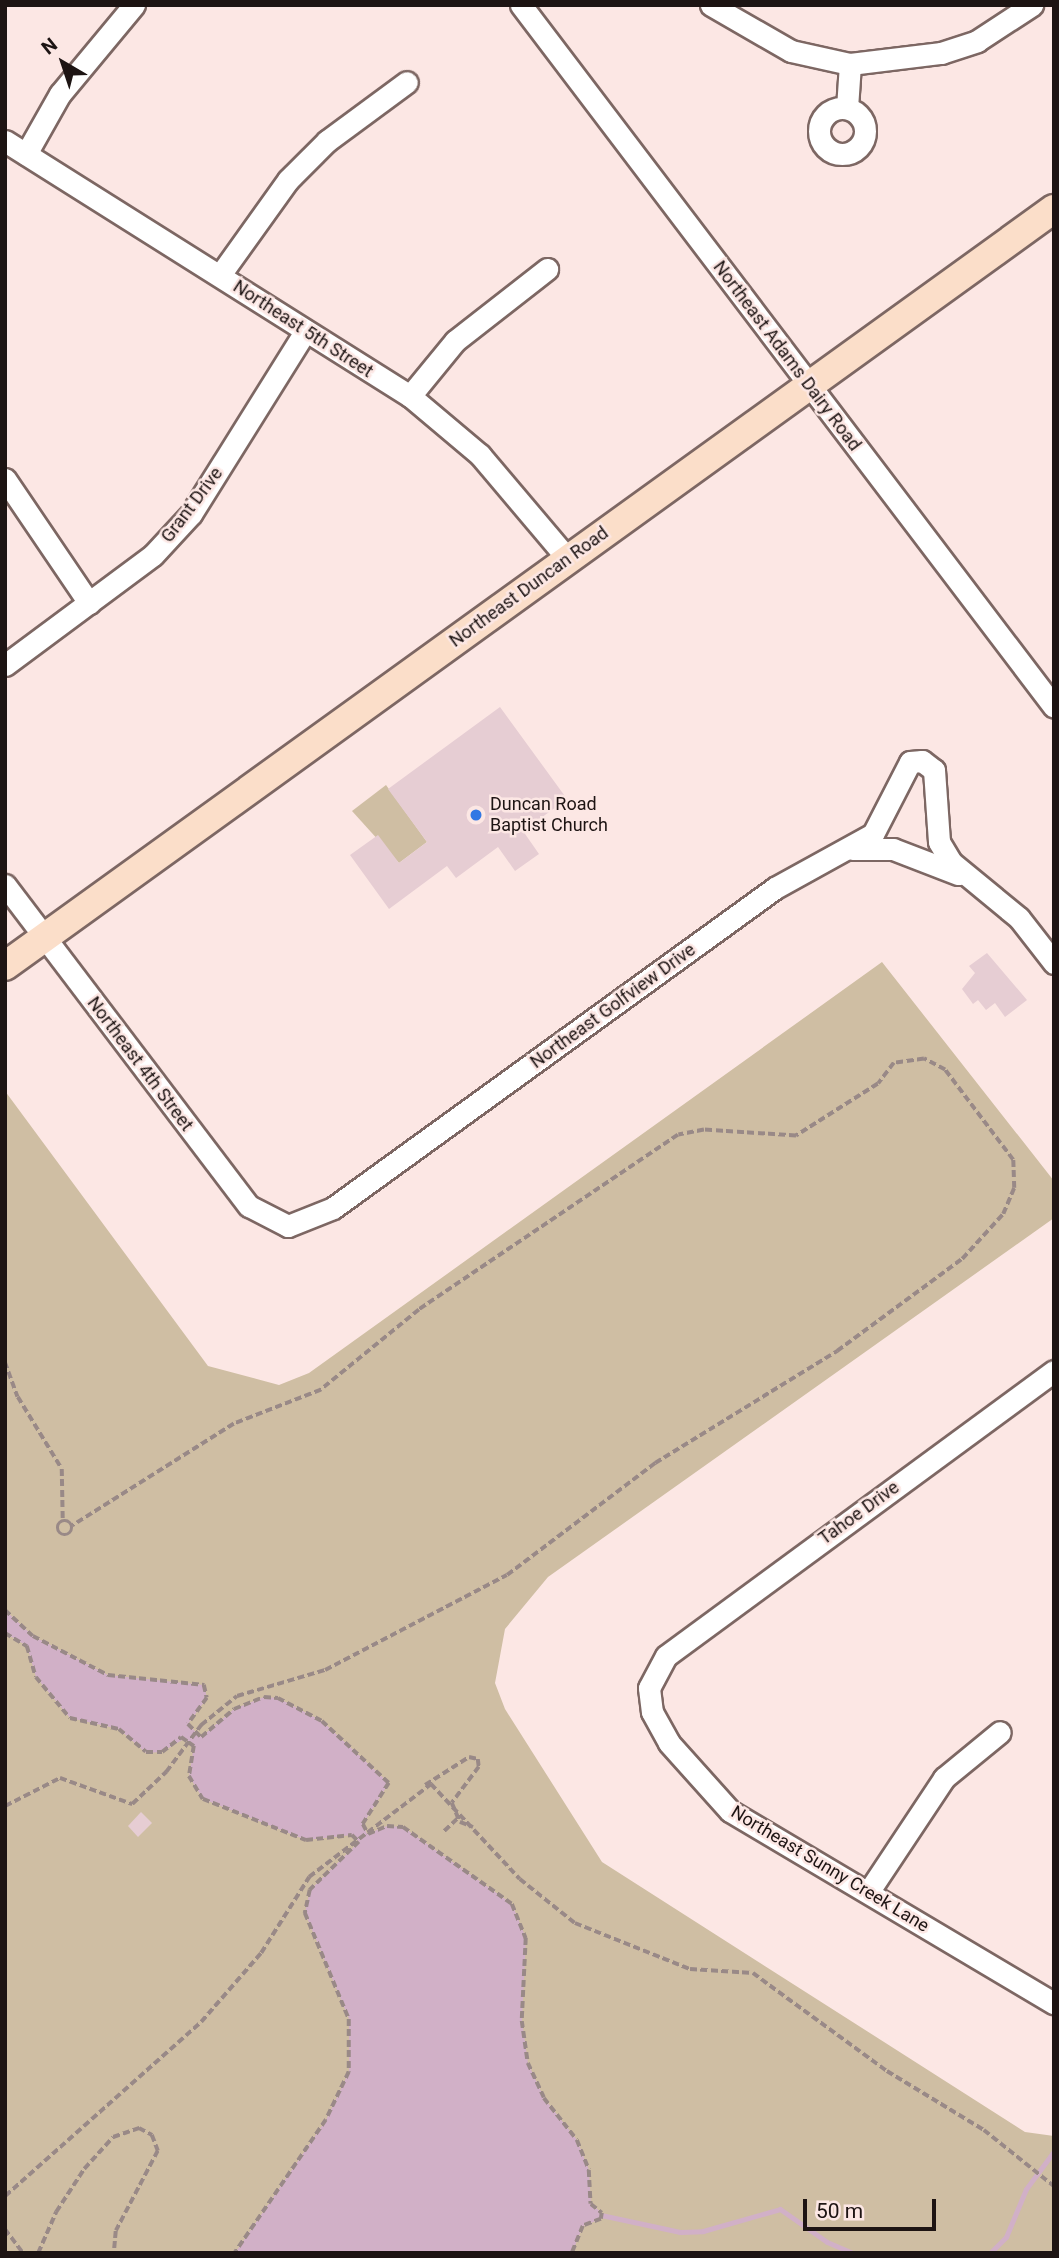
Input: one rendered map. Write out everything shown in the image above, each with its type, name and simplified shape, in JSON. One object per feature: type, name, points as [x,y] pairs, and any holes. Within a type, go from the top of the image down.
[{"type":"street","points":[[26,154],[60,94],[134,5]]},
{"type":"street","name":"Northeast Adams Dairy Road","points":[[520,5],[1054,707]]},
{"type":"street","points":[[710,5],[791,51],[850,64],[899,61],[953,49],[977,41],[1032,5]]},
{"type":"street","points":[[847,108],[850,64]]},
{"type":"street","points":[[220,275],[288,180],[327,141],[407,82]]},
{"type":"street","name":"Northeast 5th Street","points":[[5,141],[220,275],[304,333],[410,396],[480,455],[567,558]]},
{"type":"street","name":"Northeast Duncan Road","points":[[5,966],[567,558],[811,388],[1054,209]]},
{"type":"street","points":[[410,396],[455,341],[547,269]]},
{"type":"street","name":"Grant Drive","points":[[5,665],[153,555],[191,514],[304,333]]},
{"type":"street","points":[[5,479],[89,603]]},
{"type":"street","name":"Northeast Golfview Drive","points":[[288,1226],[333,1208],[775,888],[873,834],[885,817],[910,762],[922,761],[934,770],[939,842],[972,881]]},
{"type":"street","points":[[850,849],[905,852],[972,881],[1019,918],[1054,963]]},
{"type":"street","name":"Northeast 4th Street","points":[[5,886],[249,1206],[288,1226]]},
{"type":"street","name":"Tahoe Drive","points":[[666,1656],[1054,1371]]},
{"type":"street","name":"Northeast Sunny Creek Lane","points":[[666,1656],[649,1688],[652,1712],[684,1764],[730,1811],[1054,2003]]},
{"type":"street","points":[[869,1891],[944,1778],[1000,1732]]},
{"type":"path","points":[[5,1362],[18,1397],[62,1469],[61,1534],[68,1535],[72,1526],[234,1424],[321,1390],[419,1310],[678,1135],[704,1130],[796,1136],[873,1087],[894,1063],[917,1058],[945,1070],[1008,1149],[1014,1188],[991,1230],[962,1259],[853,1340],[655,1463],[507,1575],[326,1670],[237,1696],[195,1733],[132,1804],[60,1778],[5,1806]]},
{"type":"path","points":[[63,1522],[72,1526]]},
{"type":"path","points":[[5,1610],[33,1636],[108,1675],[204,1685],[207,1699],[188,1721],[195,1733],[201,1737],[234,1709],[264,1697],[278,1698],[322,1721],[389,1783],[386,1796],[365,1819],[365,1830]]},
{"type":"path","points":[[5,1633],[26,1646],[36,1676],[70,1718],[119,1729],[146,1752],[162,1752],[179,1738],[194,1745],[189,1776],[203,1799],[306,1840],[356,1838]]},
{"type":"path","points":[[5,2196],[201,2022],[261,1952],[301,1886],[365,1830],[423,1786],[476,1756],[479,1767],[452,1803]]},
{"type":"path","points":[[423,1786],[431,1784],[452,1803],[520,1879],[586,1930],[690,1969],[753,1973],[887,2071],[985,2130],[1054,2186]]},
{"type":"path","points":[[452,1803],[457,1819],[473,1827]]},
{"type":"path","points":[[444,1831],[457,1819]]},
{"type":"path","points":[[365,1830],[403,1827],[454,1868],[490,1884],[518,1914],[526,1938],[522,2021],[528,2063],[544,2098],[577,2140],[589,2170],[591,2204],[602,2213],[601,2219],[583,2226],[572,2253]]},
{"type":"path","points":[[234,2253],[326,2120],[349,2072],[349,2019],[305,1913],[310,1890],[357,1848],[356,1838]]},
{"type":"path","points":[[38,2253],[56,2212],[84,2169],[113,2137],[139,2128],[152,2135],[158,2151],[116,2231],[114,2253]]},
{"type":"path","points":[[5,2229],[23,2253]]},
{"type":"shaded area","points":[[386,785],[427,842],[399,863],[352,811]]},
{"type":"shaded area","points":[[882,962],[1054,1181],[1054,1218],[548,1577],[505,1629],[495,1683],[505,1709],[602,1862],[1025,2132],[1054,2136],[1054,2253],[5,2253],[5,1091],[208,1366],[279,1385],[309,1373]]},
{"type":"shaded area","points":[[5,1610],[33,1636],[108,1675],[204,1685],[207,1698],[188,1724],[201,1737],[234,1709],[264,1697],[278,1698],[322,1721],[389,1783],[363,1824],[367,1834],[387,1826],[403,1827],[512,1904],[526,1938],[522,2021],[528,2063],[544,2098],[577,2140],[589,2170],[591,2204],[602,2213],[601,2219],[583,2226],[572,2253],[235,2253],[326,2120],[349,2072],[349,2019],[305,1913],[310,1890],[359,1842],[352,1835],[306,1840],[203,1799],[189,1776],[194,1746],[184,1739],[162,1752],[146,1753],[119,1729],[70,1718],[36,1677],[27,1646],[5,1633]]},
{"type":"building","name":"Duncan Road Baptist Church","points":[[500,707],[567,799],[523,831],[539,854],[515,871],[498,847],[456,878],[447,866],[389,909],[350,855],[378,835],[399,863],[427,842],[388,789]]},
{"type":"building","points":[[987,953],[1027,1000],[1005,1017],[995,1003],[986,1010],[978,1000],[973,1004],[962,989],[975,973],[969,966]]},
{"type":"building","points":[[141,1812],[152,1823],[138,1837],[128,1826]]},
{"type":"waterway","points":[[990,2253],[1006,2237],[1026,2189],[1054,2151]]},
{"type":"waterway","points":[[601,2215],[680,2232],[703,2231],[780,2209],[827,2242],[853,2253]]},
{"type":"place","name":"Duncan Road Baptist Church","points":[[476,815]]}]
